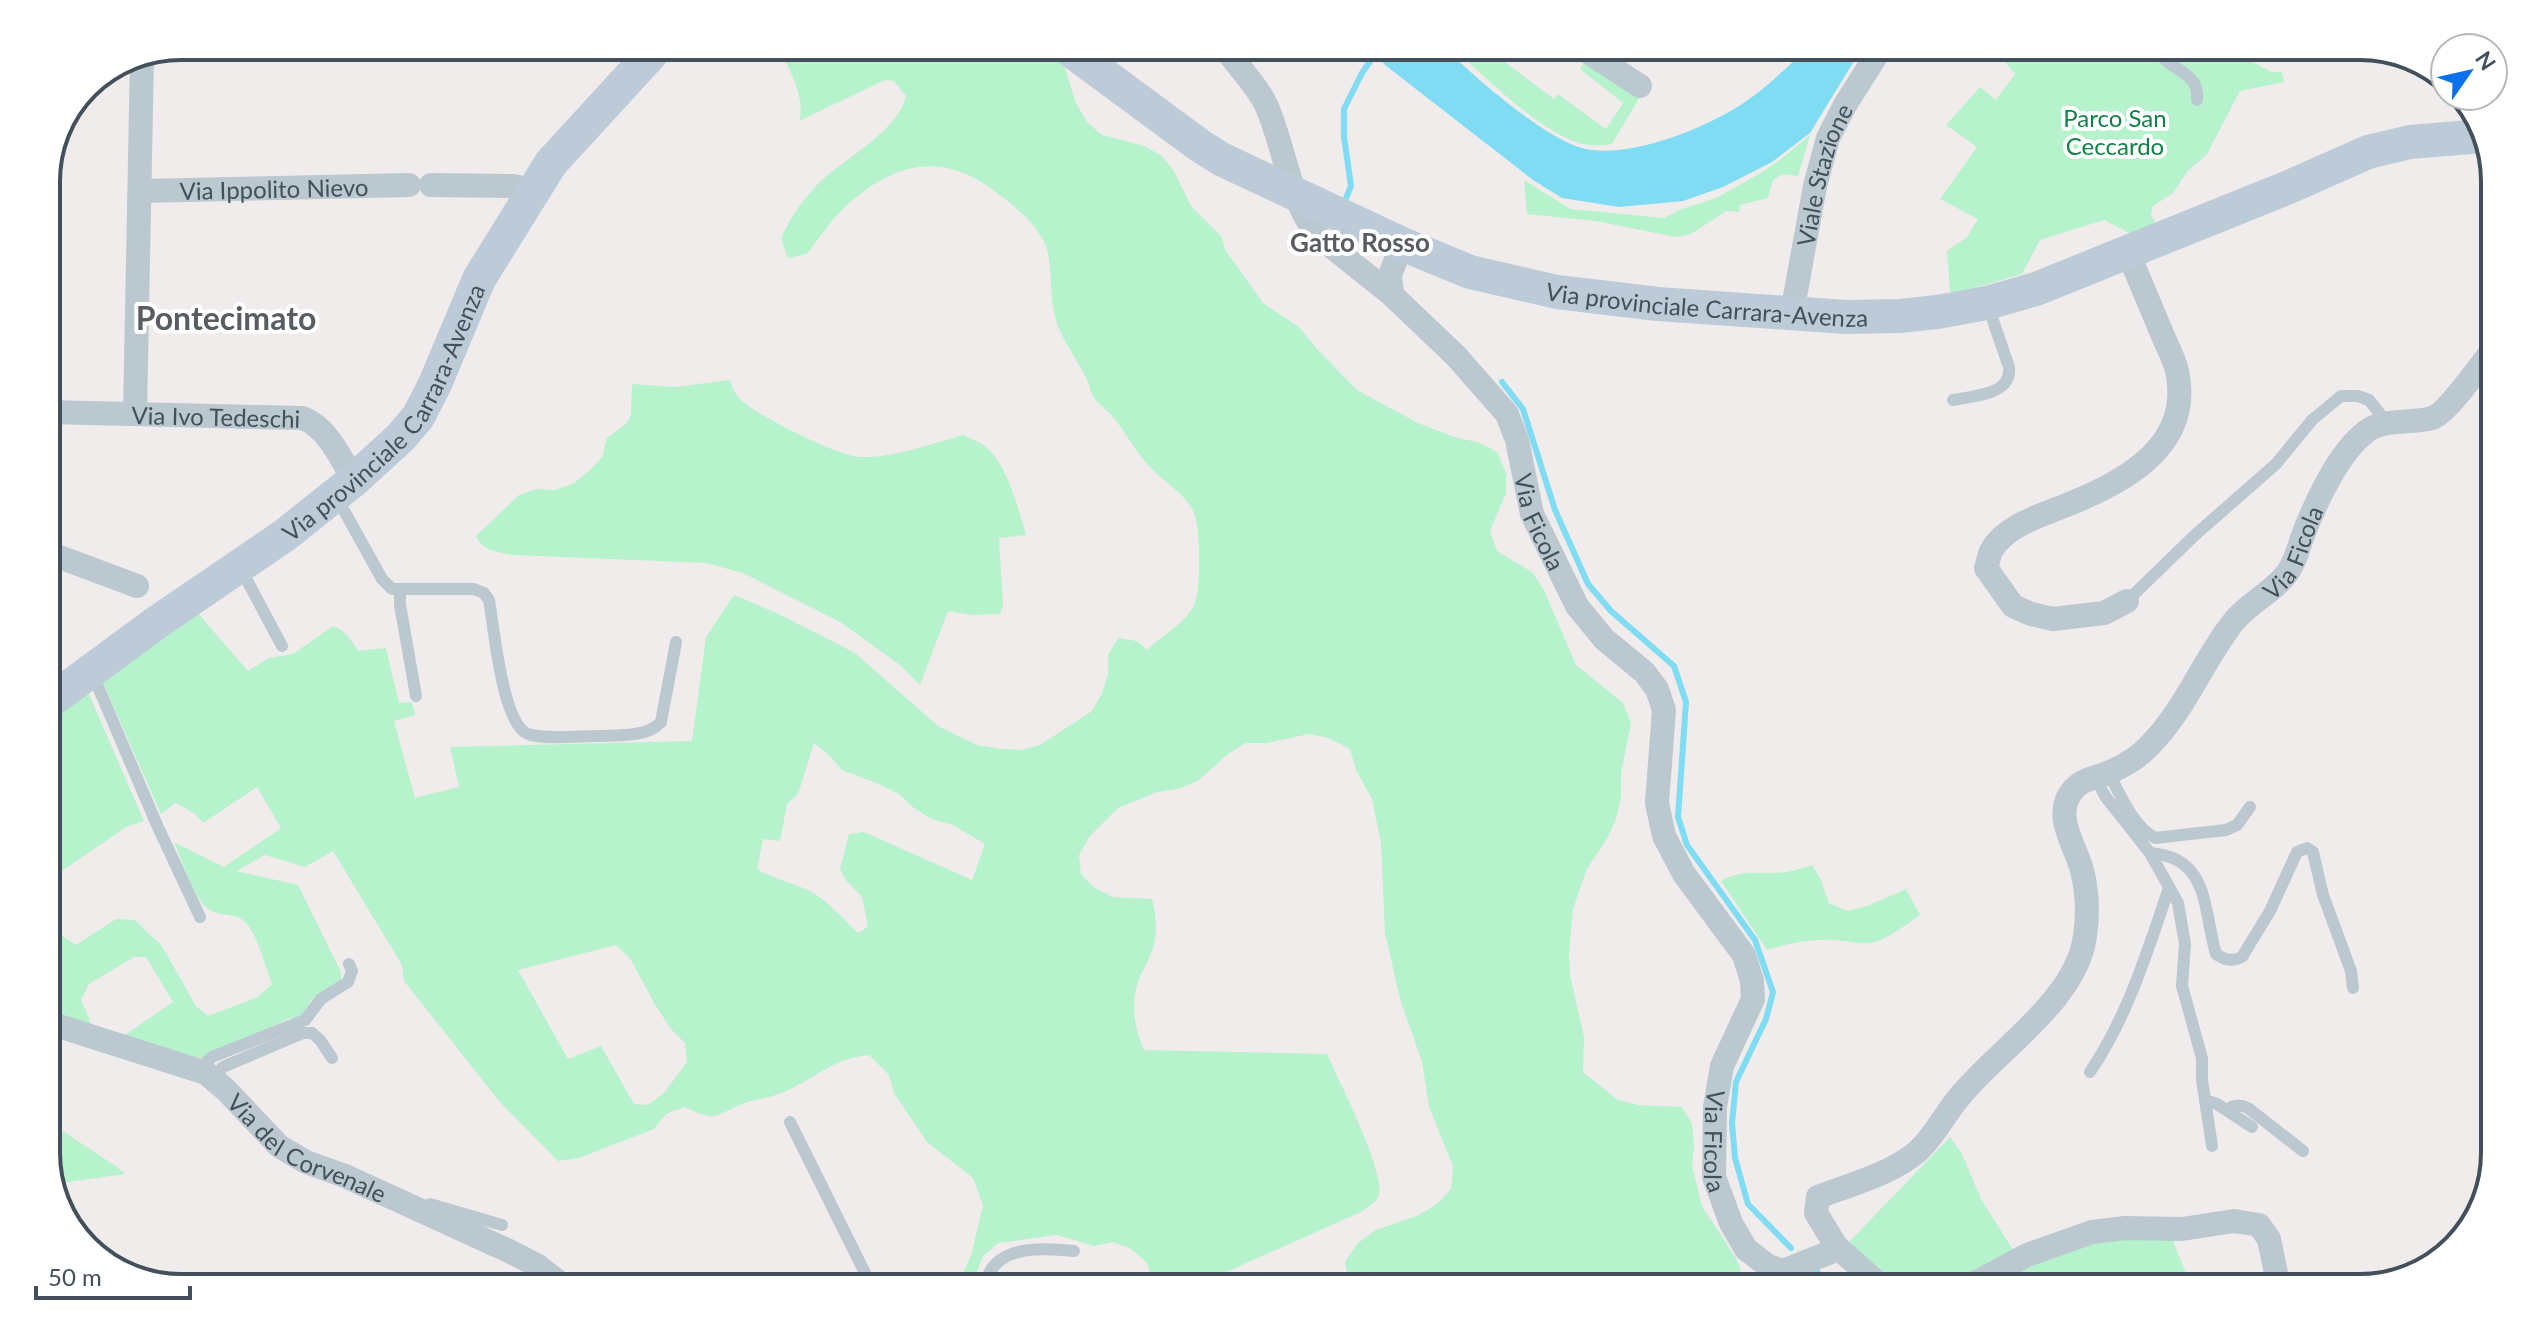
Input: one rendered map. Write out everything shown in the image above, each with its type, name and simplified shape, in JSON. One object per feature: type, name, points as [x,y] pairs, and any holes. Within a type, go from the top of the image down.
[{"type":"main road","name":"Via provinciale Carrara-Avenza","points":[[60,694],[344,488],[400,438],[418,417],[435,384],[479,279],[551,163],[645,60]]},
{"type":"main road","name":"Via provinciale Carrara-Avenza","points":[[1084,60],[1221,159],[1402,244],[1470,272],[1557,292],[1658,304],[1846,317],[1900,316],[1987,303],[2036,289],[2368,152],[2410,142],[2472,137]]},
{"type":"street","points":[[1234,60],[1265,103],[1277,132],[1295,195],[1309,225],[1317,235],[1392,295]]},
{"type":"street","points":[[1600,60],[1640,86]]},
{"type":"street","name":"Viale Stazione","points":[[1792,313],[1815,186],[1828,138],[1873,60]]},
{"type":"street","points":[[135,414],[142,66]]},
{"type":"street","name":"Via Ippolito Nievo","points":[[140,191],[420,185],[513,186],[534,190]]},
{"type":"street","points":[[1392,295],[1390,275],[1402,244]]},
{"type":"street","points":[[2127,601],[2104,613],[2053,619],[2031,614],[2013,606],[1999,591],[1986,568],[1991,551],[2004,536],[2032,519],[2129,475],[2167,440],[2180,392],[2177,368],[2128,252]]},
{"type":"street","name":"Via Ficola","points":[[1392,295],[1456,356],[1507,414],[1517,440],[1532,514],[1577,606],[1604,639],[1644,672],[1657,689],[1664,710],[1657,803],[1664,836],[1684,874],[1744,955],[1752,981],[1753,999],[1722,1066],[1715,1107],[1714,1177],[1731,1223],[1746,1249],[1768,1266],[1783,1271],[1833,1249],[1816,1213],[1818,1197],[1890,1169],[1917,1151],[1940,1126],[1974,1079],[2058,997],[2075,967],[2085,938],[2082,870],[2064,814],[2072,791],[2084,781],[2102,775],[2148,747],[2168,724],[2233,622],[2287,573],[2328,478],[2368,429],[2434,418],[2447,407],[2481,364]]},
{"type":"street","name":"Via Ivo Tedeschi","points":[[60,412],[285,417],[311,421],[323,433],[344,488]]},
{"type":"street","points":[[60,557],[137,586]]},
{"type":"street","name":"Via del Corvenale","points":[[60,1027],[205,1074],[279,1146],[306,1162],[345,1176],[509,1251],[548,1274]]},
{"type":"street","points":[[1992,1274],[2027,1255],[2092,1232],[2125,1228],[2182,1229],[2234,1221],[2259,1225],[2269,1239],[2276,1274]]},
{"type":"street","points":[[1833,1249],[1865,1274]]},
{"type":"lane","points":[[2166,60],[2192,77],[2198,90],[2197,100]]},
{"type":"lane","points":[[1953,400],[1990,392],[2004,385],[2010,377],[1987,303]]},
{"type":"lane","points":[[2127,601],[2195,535],[2276,464],[2312,420],[2341,396],[2358,396],[2369,400],[2388,424]]},
{"type":"lane","points":[[344,488],[344,507],[382,579],[392,589],[474,589],[484,593],[489,600],[510,714],[517,726],[528,734],[563,737],[655,729],[661,722],[676,642]]},
{"type":"lane","points":[[239,567],[282,646]]},
{"type":"lane","points":[[400,589],[416,696]]},
{"type":"lane","points":[[92,671],[200,917]]},
{"type":"lane","points":[[2102,775],[2131,814],[2155,838],[2226,830],[2237,825],[2250,807]]},
{"type":"lane","points":[[2102,775],[2105,796],[2150,853],[2178,903],[2185,944],[2182,986],[2202,1058],[2212,1146]]},
{"type":"lane","points":[[2150,853],[2179,860],[2192,871],[2199,881],[2216,954],[2223,959],[2235,960],[2242,957],[2270,911],[2297,852],[2307,848],[2313,852],[2323,895],[2351,971],[2353,988]]},
{"type":"lane","points":[[2090,1072],[2109,1044],[2127,1005],[2169,888]]},
{"type":"lane","points":[[205,1074],[212,1057],[305,1020],[321,999],[348,982],[352,971],[349,964]]},
{"type":"lane","points":[[205,1074],[303,1033],[312,1033],[332,1058]]},
{"type":"lane","points":[[2205,1100],[2217,1104],[2252,1127]]},
{"type":"lane","points":[[2227,1110],[2238,1105],[2248,1108],[2303,1151]]},
{"type":"lane","points":[[790,1122],[866,1274]]},
{"type":"lane","points":[[430,1204],[502,1225]]},
{"type":"lane","points":[[988,1274],[1004,1256],[1037,1247],[1074,1251]]},
{"type":"green space","points":[[784,60],[1059,60],[1064,65],[1076,103],[1087,122],[1102,135],[1144,146],[1162,156],[1174,171],[1191,206],[1221,236],[1226,251],[1263,303],[1299,327],[1357,390],[1418,423],[1457,438],[1478,442],[1497,452],[1506,473],[1506,493],[1490,531],[1497,551],[1532,572],[1544,590],[1576,665],[1623,703],[1631,723],[1616,819],[1587,869],[1573,909],[1570,975],[1584,1037],[1583,1072],[1618,1100],[1638,1105],[1682,1107],[1692,1124],[1692,1166],[1702,1206],[1737,1260],[1742,1274],[1347,1274],[1345,1262],[1358,1243],[1376,1230],[1419,1215],[1437,1204],[1451,1189],[1453,1166],[1429,1107],[1422,1062],[1400,999],[1385,933],[1381,844],[1372,799],[1356,770],[1350,749],[1329,738],[1309,734],[1267,743],[1246,743],[1228,754],[1198,781],[1178,789],[1157,792],[1118,808],[1090,836],[1079,855],[1081,874],[1095,888],[1113,897],[1152,899],[1155,942],[1137,984],[1134,1005],[1144,1050],[1327,1054],[1375,1167],[1379,1195],[1374,1203],[1361,1212],[1222,1274],[1151,1274],[1146,1262],[1131,1249],[1113,1242],[1094,1246],[1057,1235],[998,1243],[983,1256],[976,1274],[962,1274],[971,1256],[983,1205],[973,1178],[927,1142],[894,1093],[889,1075],[869,1055],[842,1061],[774,1096],[747,1102],[715,1116],[703,1115],[685,1107],[666,1114],[654,1129],[579,1158],[558,1161],[499,1101],[404,981],[402,965],[333,851],[305,867],[265,855],[236,871],[298,885],[341,972],[341,979],[312,999],[300,1018],[291,1018],[203,1057],[184,1058],[119,1039],[173,1002],[146,957],[134,957],[89,984],[81,1000],[94,1030],[60,1021],[60,935],[76,945],[116,919],[135,920],[162,946],[196,1006],[208,1016],[258,997],[272,984],[257,941],[248,926],[240,918],[214,912],[204,905],[174,842],[224,867],[281,828],[257,787],[203,823],[194,813],[175,803],[161,814],[101,678],[195,610],[248,671],[269,658],[293,654],[333,626],[348,636],[358,651],[386,648],[399,703],[412,702],[415,715],[394,721],[415,798],[459,787],[450,747],[692,741],[706,637],[734,595],[855,653],[938,726],[977,745],[1021,750],[1040,745],[1092,711],[1108,674],[1108,655],[1118,638],[1137,641],[1147,650],[1177,626],[1192,609],[1199,579],[1198,539],[1193,512],[1184,498],[1147,464],[1113,417],[1092,395],[1056,322],[1046,246],[1032,223],[1018,210],[976,179],[955,170],[916,168],[878,182],[859,195],[837,216],[807,254],[788,258],[781,239],[800,205],[826,177],[892,122],[906,96],[894,81],[885,80],[799,121],[801,105],[793,77]],"holes":[[[814,743],[842,770],[899,794],[931,819],[951,824],[985,844],[972,880],[864,832],[849,834],[840,869],[862,897],[868,927],[858,933],[815,894],[757,869],[763,839],[780,841],[787,804],[798,794]],[[616,945],[630,958],[654,1003],[671,1029],[685,1043],[687,1062],[664,1093],[648,1105],[634,1104],[601,1046],[568,1059],[518,970]]]},
{"type":"green space","points":[[1466,60],[1502,60],[1554,99],[1558,94],[1606,129],[1623,103],[1580,69],[1586,60],[1641,95],[1612,144],[1587,145],[1553,131],[1500,91]]},
{"type":"green space","name":"Parco San Ceccardo","points":[[2010,60],[2248,60],[2272,72],[2282,72],[2284,82],[2240,91],[2207,154],[2187,172],[2173,193],[2153,206],[2151,215],[2158,228],[2137,237],[2104,220],[2040,240],[2022,274],[1958,293],[1950,292],[1947,251],[1967,237],[1978,219],[1940,199],[1977,147],[1946,125],[1980,87],[1996,100],[2015,74],[2006,63]]},
{"type":"green space","points":[[1810,135],[1798,176],[1783,174],[1773,180],[1768,198],[1740,205],[1739,212],[1726,211],[1691,234],[1676,237],[1596,221],[1527,214],[1524,180],[1570,209],[1664,218],[1716,198],[1759,174]]},
{"type":"green space","points":[[729,380],[738,397],[760,413],[815,442],[849,455],[886,455],[963,435],[994,455],[1011,488],[1026,535],[999,538],[1003,605],[1000,614],[972,615],[948,611],[920,685],[900,665],[840,622],[743,573],[706,563],[513,555],[491,550],[479,541],[476,536],[519,495],[536,489],[555,490],[574,483],[589,471],[602,457],[607,438],[627,423],[631,414],[632,384],[675,387]]},
{"type":"green space","points":[[88,692],[144,821],[126,827],[60,872],[60,712]]},
{"type":"green space","points":[[1812,865],[1829,903],[1847,911],[1906,889],[1920,915],[1878,941],[1818,940],[1767,950],[1721,881],[1736,875],[1786,872]]},
{"type":"green space","points":[[60,1129],[117,1167],[125,1174],[64,1183]]},
{"type":"green space","points":[[1950,1137],[1962,1154],[1981,1199],[2015,1253],[1972,1274],[1882,1274],[1855,1250],[1850,1241]]},
{"type":"green space","points":[[2171,1236],[2186,1274],[2011,1274],[2038,1257],[2080,1242]]},
{"type":"water","points":[[1381,60],[1458,60],[1536,124],[1575,146],[1592,150],[1631,148],[1675,136],[1718,118],[1759,92],[1795,60],[1855,60],[1810,133],[1772,162],[1723,187],[1683,201],[1619,207],[1562,198],[1533,180]]},
{"type":"waterway","points":[[1344,203],[1351,186],[1344,137],[1344,109],[1371,60]]},
{"type":"waterway","points":[[1502,382],[1523,409],[1555,510],[1588,584],[1611,611],[1674,666],[1686,702],[1678,817],[1687,845],[1755,940],[1773,992],[1766,1019],[1736,1082],[1732,1123],[1735,1158],[1748,1204],[1791,1248]]},
{"type":"waterway","points":[[1815,1270],[1819,1274]]},
{"type":"district","name":"Gatto Rosso","points":[[1360,242]]},
{"type":"district","name":"Pontecimato","points":[[226,317]]}]
